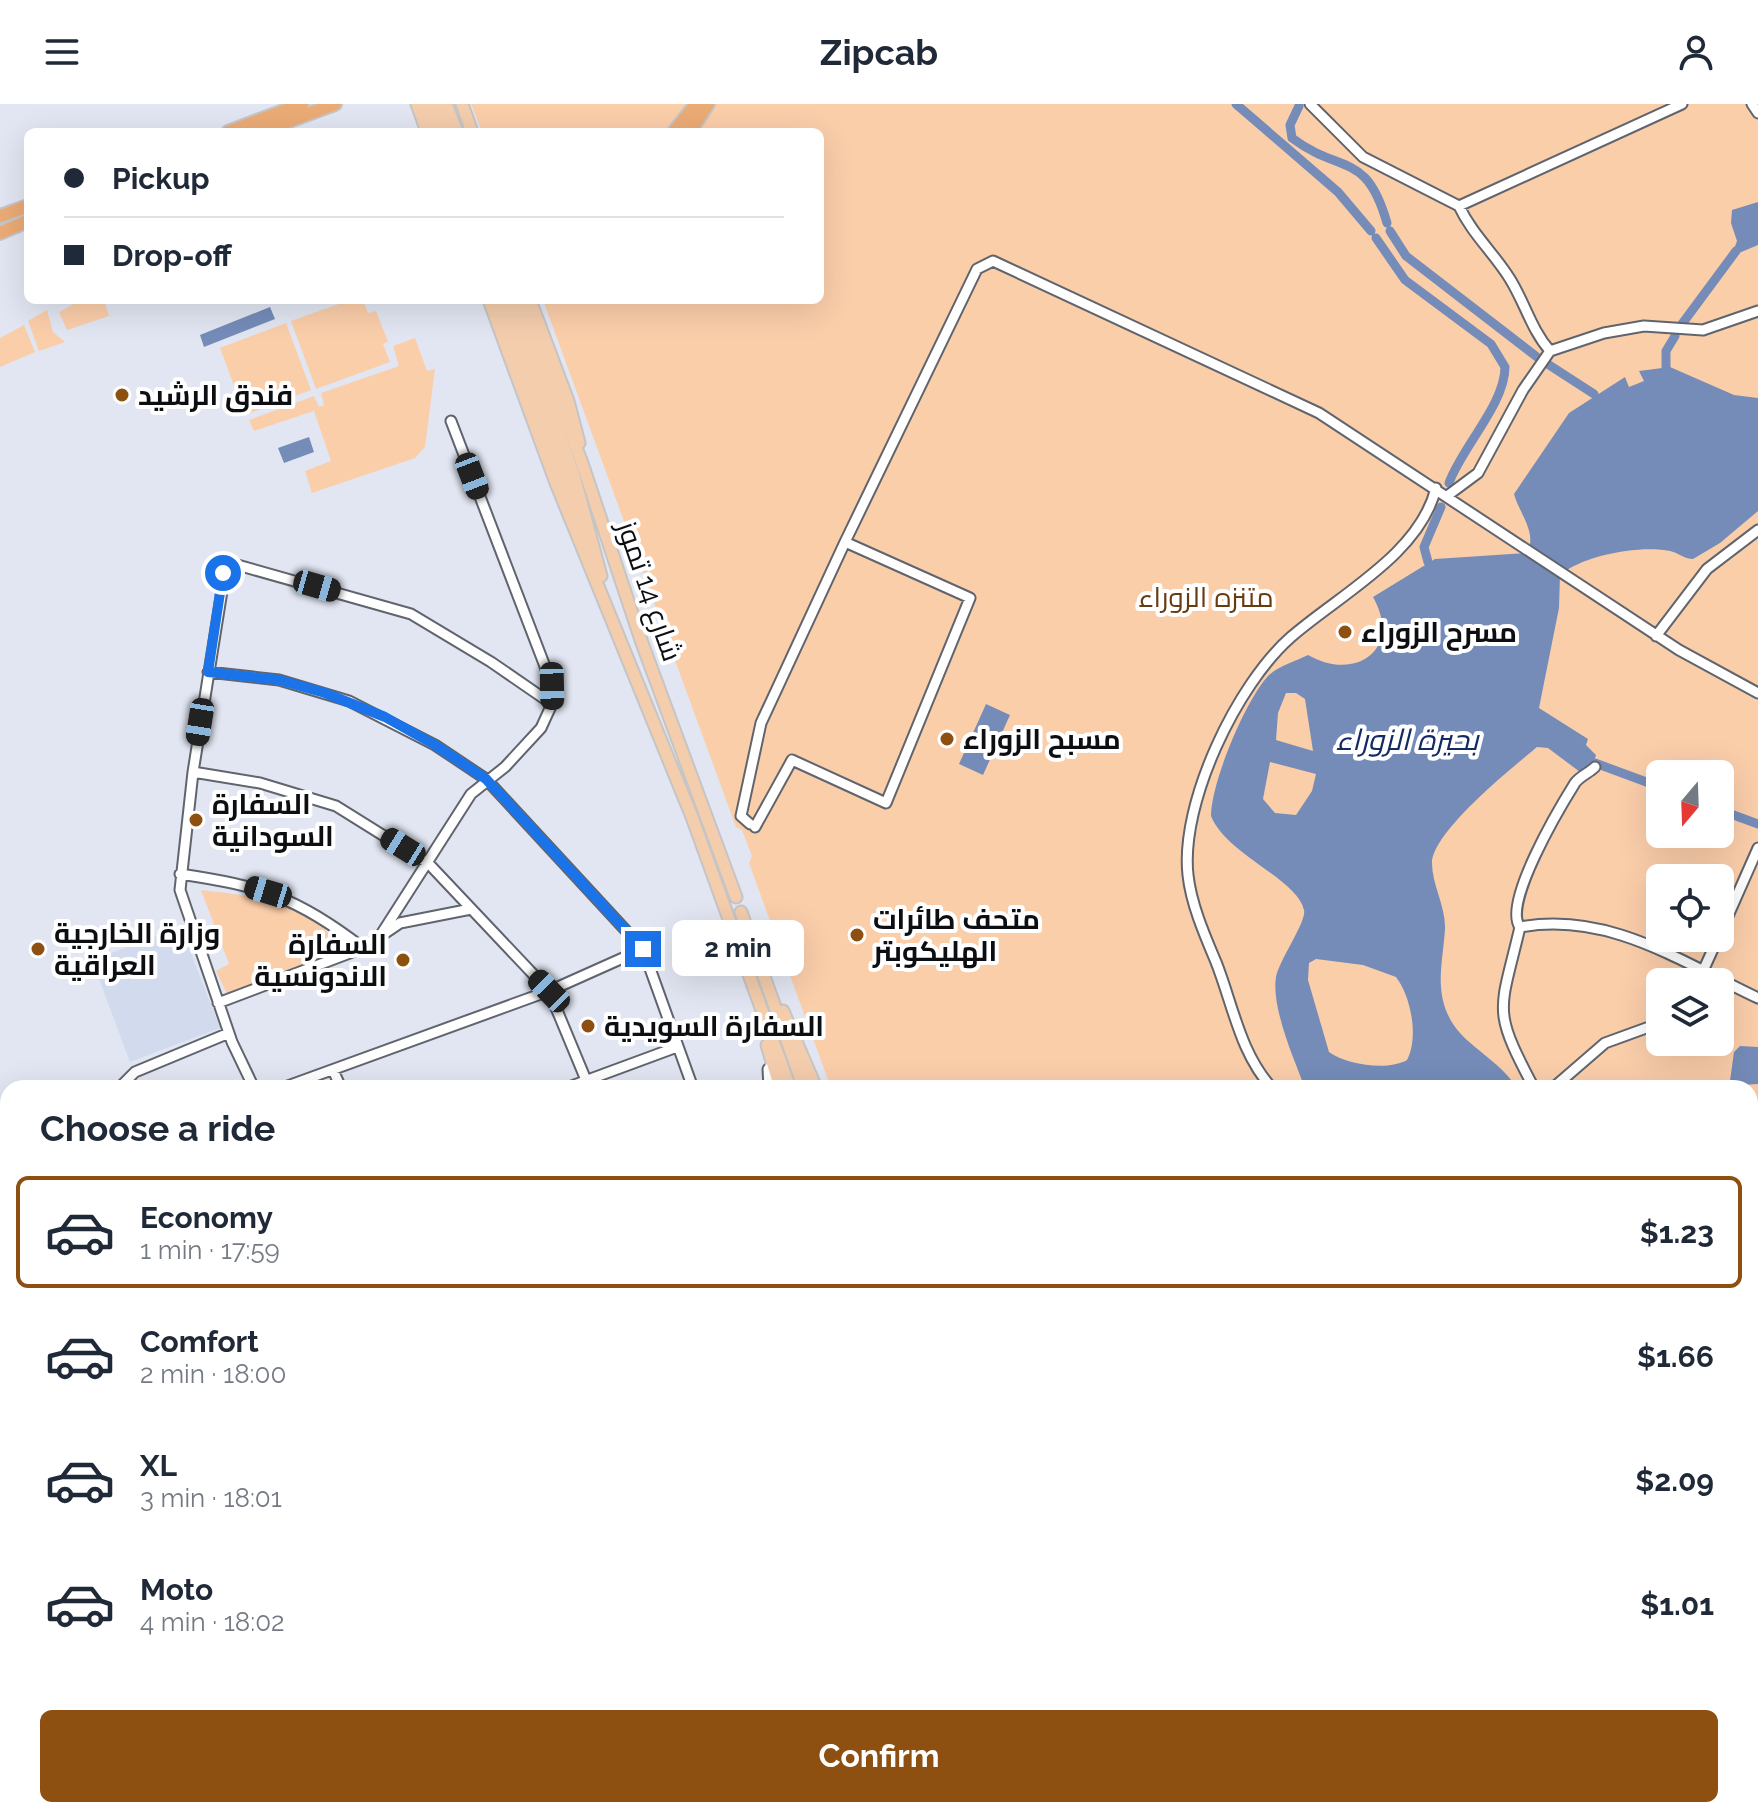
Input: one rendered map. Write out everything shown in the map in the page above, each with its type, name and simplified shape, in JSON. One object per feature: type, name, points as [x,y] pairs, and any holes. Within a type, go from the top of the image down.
[{"type":"highway","points":[[239,128],[302,104]]},
{"type":"highway","points":[[270,128],[335,104]]},
{"type":"highway","points":[[677,128],[696,104]]},
{"type":"highway","points":[[693,128],[708,104]]},
{"type":"highway","points":[[0,216],[24,207]]},
{"type":"highway","points":[[0,233],[24,223]]},
{"type":"main road","points":[[417,104],[426,128]]},
{"type":"main road","points":[[427,104],[436,128]]},
{"type":"main road","points":[[436,104],[445,128]]},
{"type":"main road","points":[[446,104],[455,128]]},
{"type":"main road","points":[[462,104],[471,128]]},
{"type":"main road","name":"شارع 14 تموز","points":[[490,304],[556,483],[692,817],[787,1080]]},
{"type":"main road","points":[[500,304],[610,610]]},
{"type":"main road","name":"شارع 14 تموز","points":[[510,304],[573,472],[610,610]]},
{"type":"main road","name":"شارع 14 تموز","points":[[521,304],[582,463],[642,643],[736,897]]},
{"type":"main road","points":[[531,304],[572,413],[582,463]]},
{"type":"main road","points":[[692,817],[705,812]]},
{"type":"main road","points":[[741,912],[801,1080]]},
{"type":"main road","points":[[756,952],[813,1080]]},
{"type":"main road","name":"شارع 14 تموز","points":[[744,959],[778,1080]]},
{"type":"main road","points":[[773,1065],[777,1052],[789,1047],[803,1054]]},
{"type":"street","points":[[1310,104],[1363,157],[1459,206],[1469,228],[1505,270],[1536,332],[1550,351]]},
{"type":"street","points":[[1459,206],[1682,104]]},
{"type":"street","points":[[1752,104],[1758,113]]},
{"type":"street","points":[[845,542],[970,598],[886,803],[792,760],[752,826],[741,816],[761,723],[845,542],[977,269],[993,261],[1319,413],[1656,636],[1758,693]]},
{"type":"street","points":[[1447,496],[1478,473],[1523,390],[1550,351],[1604,333],[1644,326],[1703,330],[1758,311]]},
{"type":"street","points":[[382,933],[471,794],[523,749],[541,728],[552,704],[546,669],[451,421]]},
{"type":"street","points":[[1267,1080],[1246,1049],[1192,892],[1188,876],[1195,813],[1219,740],[1235,707],[1265,663],[1290,638],[1361,584],[1407,540],[1426,514],[1436,488]]},
{"type":"street","points":[[1656,636],[1707,569],[1758,530]]},
{"type":"street","points":[[250,1080],[229,1033],[186,914],[180,874],[226,566],[234,564],[411,614],[491,662],[552,704]]},
{"type":"street","points":[[208,672],[279,680],[349,701],[435,745],[486,779],[643,949],[690,1080]]},
{"type":"street","points":[[1520,927],[1514,919],[1525,877],[1577,779],[1595,767]]},
{"type":"street","points":[[193,772],[260,783],[336,806],[429,864],[549,991],[586,1080],[677,1047]]},
{"type":"street","points":[[1734,902],[1758,848]]},
{"type":"street","points":[[180,874],[250,886],[285,897],[308,908],[363,948]]},
{"type":"street","points":[[218,1003],[363,948],[382,933],[424,916],[471,909]]},
{"type":"street","points":[[1520,927],[1569,924],[1604,928],[1644,941],[1689,968]]},
{"type":"street","points":[[1520,927],[1504,983],[1501,1013],[1512,1048],[1530,1080]]},
{"type":"street","points":[[305,1080],[549,991],[643,949]]},
{"type":"street","points":[[1734,989],[1758,998]]},
{"type":"street","points":[[1562,1080],[1605,1043],[1646,1028]]},
{"type":"street","points":[[127,1080],[135,1072],[229,1033]]},
{"type":"street","points":[[769,1080],[768,1069],[773,1065]]},
{"type":"street","points":[[333,1070],[337,1080]]},
{"type":"shaded area","points":[[181,927],[220,1028],[130,1062],[92,960]]},
{"type":"green space","name":"متنزه الزوراء","points":[[471,104],[1758,104],[1758,1080],[828,1080],[749,863],[752,856],[742,830],[736,827],[544,304],[824,304],[824,128],[480,128]]},
{"type":"green space","points":[[74,304],[105,304],[109,316],[67,330],[59,312]]},
{"type":"green space","points":[[339,304],[365,304],[368,313],[376,311],[388,342],[383,344],[390,362],[316,389],[291,321]]},
{"type":"green space","points":[[47,310],[53,332],[65,342],[39,351],[28,321]]},
{"type":"green space","points":[[286,323],[311,390],[245,415],[220,348]]},
{"type":"green space","points":[[24,325],[35,352],[0,367],[0,338]]},
{"type":"green space","points":[[415,338],[427,371],[435,369],[425,447],[415,458],[312,493],[305,471],[331,461],[314,411],[254,431],[249,420],[314,396],[319,407],[324,405],[321,393],[399,366],[393,346]]},
{"type":"green space","points":[[201,890],[259,899],[299,911],[330,935],[338,951],[228,996],[216,971],[229,964]]},
{"type":"water","points":[[1758,202],[1758,245],[1739,253],[1734,249],[1737,241],[1731,223],[1732,210]]},
{"type":"water","points":[[270,307],[275,319],[204,347],[200,335]]},
{"type":"water","name":"بحيرة الزوراء","points":[[1670,367],[1734,395],[1758,398],[1758,511],[1720,543],[1693,559],[1670,551],[1644,549],[1597,557],[1560,575],[1559,608],[1539,708],[1588,739],[1586,745],[1596,755],[1593,766],[1580,772],[1548,748],[1537,747],[1459,818],[1436,850],[1432,863],[1434,880],[1445,921],[1441,977],[1443,1001],[1459,1032],[1511,1080],[1302,1080],[1284,1033],[1275,989],[1278,970],[1301,923],[1304,910],[1289,888],[1231,842],[1211,816],[1223,764],[1249,704],[1272,672],[1308,655],[1342,665],[1369,656],[1378,646],[1382,632],[1381,616],[1373,597],[1435,559],[1527,553],[1529,531],[1514,494],[1569,413],[1625,377],[1629,387],[1644,381],[1639,371]],"holes":[[[1286,693],[1296,693],[1305,699],[1313,751],[1276,740],[1278,713]],[[1270,762],[1316,774],[1312,791],[1296,815],[1275,813],[1263,799]],[[1316,959],[1363,965],[1396,977],[1406,995],[1412,1017],[1411,1051],[1407,1060],[1389,1065],[1368,1065],[1329,1052],[1308,980],[1309,963]]]},
{"type":"water","points":[[309,437],[314,452],[284,463],[278,448]]},
{"type":"water","points":[[986,704],[1010,715],[983,775],[959,764]]},
{"type":"water","points":[[1740,1046],[1758,1047],[1758,1080],[1730,1080],[1734,1052]]},
{"type":"waterway","points":[[1236,104],[1338,192],[1371,231]]},
{"type":"waterway","points":[[1299,106],[1290,125],[1292,138],[1361,174],[1379,200],[1387,223]]},
{"type":"waterway","points":[[1390,231],[1406,256],[1537,357]]},
{"type":"waterway","points":[[1376,238],[1405,280],[1491,344],[1505,367],[1498,396],[1449,483]]},
{"type":"waterway","points":[[1682,324],[1736,251]]},
{"type":"waterway","points":[[1666,368],[1666,351],[1675,336]]},
{"type":"waterway","points":[[1546,363],[1594,394]]},
{"type":"waterway","points":[[1428,562],[1424,547],[1441,507]]},
{"type":"waterway","points":[[1595,763],[1646,782]]},
{"type":"waterway","points":[[1734,815],[1758,824]]},
{"type":"place","name":"فندق الرشيد","points":[[122,395]]},
{"type":"place","name":"مسرح الزوراء","points":[[1345,632]]},
{"type":"place","name":"مسبح الزوراء","points":[[947,739]]},
{"type":"place","name":"السفارة السودانية","points":[[196,820]]},
{"type":"place","name":"متحف طائرات الهليكوبتر","points":[[857,935]]},
{"type":"place","name":"وزارة الخارجية العراقية","points":[[38,949]]},
{"type":"place","name":"السفارة الاندونسية","points":[[403,960]]},
{"type":"place","name":"السفارة السويدية","points":[[588,1026]]},
{"type":"route","points":[[223,573],[208,672],[257,676],[325,693],[385,717],[435,745],[486,779],[643,949]]}]
